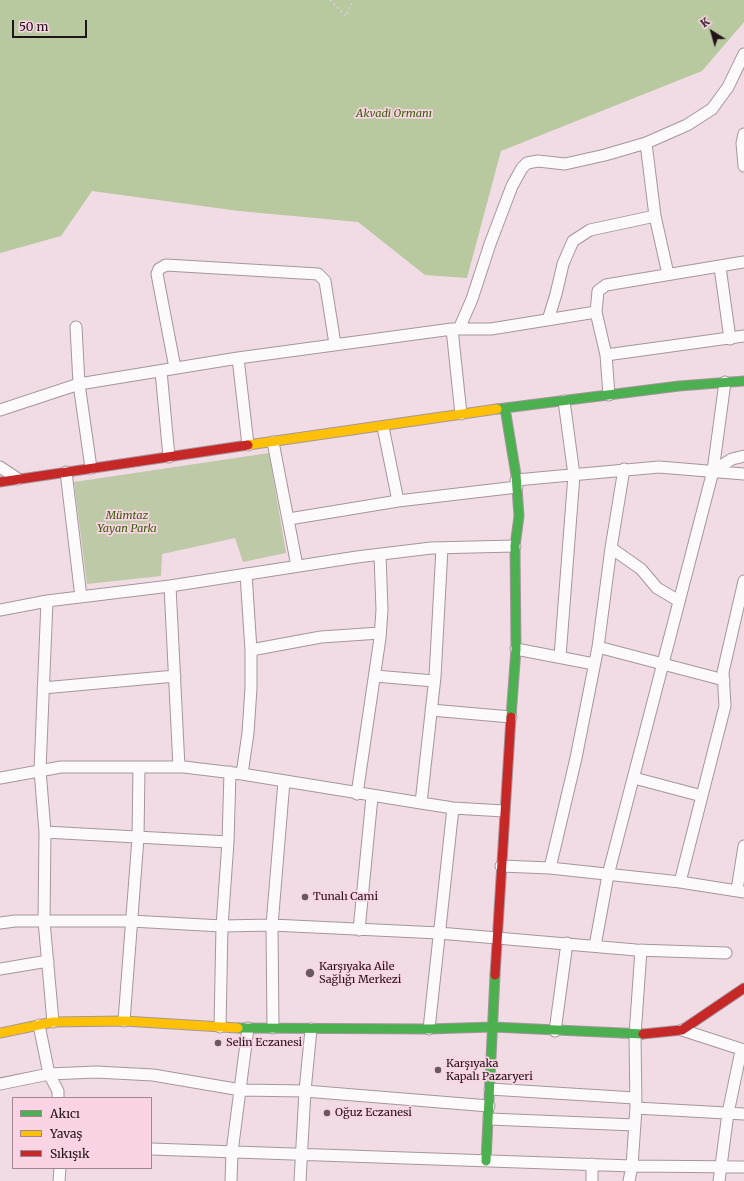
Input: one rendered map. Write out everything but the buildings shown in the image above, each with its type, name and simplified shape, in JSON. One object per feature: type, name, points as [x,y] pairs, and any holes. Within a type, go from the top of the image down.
[{"type":"street","points":[[461,414],[455,329],[472,299],[490,244],[510,193],[522,168],[527,163],[538,161],[565,164],[646,143],[686,125],[712,109],[728,86],[744,54]]},
{"type":"street","points":[[744,134],[742,143],[744,166]]},
{"type":"street","points":[[646,143],[655,216],[668,274]]},
{"type":"street","points":[[548,320],[556,294],[562,264],[573,241],[590,230],[655,216]]},
{"type":"street","points":[[609,395],[606,355],[596,312],[598,291],[606,285],[744,262]]},
{"type":"street","points":[[175,368],[157,274],[159,269],[166,265],[318,274],[325,281],[335,344]]},
{"type":"street","points":[[720,267],[730,339]]},
{"type":"street","points":[[0,410],[80,384],[175,368],[335,344],[455,329],[491,329],[596,312]]},
{"type":"street","points":[[76,327],[80,384],[91,468]]},
{"type":"street","points":[[606,355],[744,336]]},
{"type":"street","points":[[238,358],[248,445]]},
{"type":"street","points":[[161,371],[169,457]]},
{"type":"street","points":[[0,482],[505,408],[679,386],[744,381]]},
{"type":"street","points":[[595,946],[608,875],[713,471],[725,382]]},
{"type":"street","points":[[560,657],[574,475],[564,401]]},
{"type":"street","points":[[486,1161],[504,811],[516,649],[515,546],[519,516],[516,483],[505,408]]},
{"type":"street","points":[[383,427],[398,501]]},
{"type":"street","points":[[273,442],[297,566]]},
{"type":"street","points":[[713,471],[732,459],[744,456]]},
{"type":"street","points":[[288,519],[516,483],[624,469],[659,466],[744,474]]},
{"type":"street","points":[[0,467],[18,479]]},
{"type":"street","points":[[550,868],[576,758],[598,647],[610,548],[624,469]]},
{"type":"street","points":[[66,472],[81,597]]},
{"type":"street","points":[[0,610],[47,601],[170,586],[380,554],[442,548],[515,546]]},
{"type":"street","points":[[421,803],[434,681],[442,548]]},
{"type":"street","points":[[610,548],[641,569],[656,588],[679,601]]},
{"type":"street","points":[[357,794],[380,633],[382,610],[380,554]]},
{"type":"street","points":[[242,774],[248,733],[251,650],[246,574]]},
{"type":"street","points":[[680,882],[725,706],[723,672],[744,580]]},
{"type":"street","points":[[170,586],[179,767]]},
{"type":"street","points":[[47,601],[40,770],[45,832],[44,921],[53,1022]]},
{"type":"street","points":[[251,650],[321,637],[380,633]]},
{"type":"street","points":[[598,647],[724,680]]},
{"type":"street","points":[[516,649],[594,664]]},
{"type":"street","points":[[43,688],[175,676]]},
{"type":"street","points":[[375,676],[434,681]]},
{"type":"street","points":[[431,710],[511,717]]},
{"type":"street","points":[[0,778],[61,767],[179,767],[230,772],[372,797],[453,808],[504,811]]},
{"type":"street","points":[[124,1021],[138,838],[139,768]]},
{"type":"street","points":[[220,1027],[222,926],[228,842],[230,772]]},
{"type":"street","points":[[634,778],[702,796]]},
{"type":"street","points":[[273,1028],[272,925],[284,781]]},
{"type":"street","points":[[358,930],[372,797]]},
{"type":"street","points":[[429,1029],[453,808]]},
{"type":"street","points":[[45,832],[228,842]]},
{"type":"street","points":[[501,866],[550,868],[680,882],[741,891],[744,846]]},
{"type":"street","points":[[0,923],[15,921],[131,921],[222,926],[272,925],[439,933],[641,950],[726,953]]},
{"type":"street","points":[[554,1031],[567,943]]},
{"type":"street","points":[[629,1181],[632,1166],[636,1103],[635,1035],[641,950]]},
{"type":"street","points":[[0,969],[48,961]]},
{"type":"street","points":[[682,1030],[744,988]]},
{"type":"street","points":[[0,1033],[53,1022],[124,1021],[248,1028],[429,1029],[493,1027],[635,1035],[682,1030],[742,1050],[728,1113],[719,1181]]},
{"type":"street","points":[[39,1025],[49,1074],[58,1091],[58,1097]]},
{"type":"street","points":[[230,1181],[232,1152],[248,1028]]},
{"type":"street","points":[[300,1181],[305,1091],[311,1029]]},
{"type":"street","points":[[0,1084],[49,1074],[96,1072],[153,1075],[241,1090],[305,1091],[489,1106]]},
{"type":"street","points":[[490,1089],[744,1114]]},
{"type":"street","points":[[488,1119],[634,1125]]},
{"type":"street","points":[[152,1149],[632,1166],[720,1165],[744,1167]]},
{"type":"street","points":[[592,1164],[592,1181]]},
{"type":"street","points":[[59,1181],[60,1169]]},
{"type":"path","points":[[330,0],[346,16],[352,0]]},
{"type":"green space","name":"Akvadi Ormanı","points":[[0,0],[744,0],[744,22],[702,71],[501,151],[467,278],[425,275],[358,222],[239,211],[92,191],[61,236],[0,253]]},
{"type":"green space","name":"Mümtaz Yayan Parkı","points":[[269,453],[286,553],[243,562],[235,538],[162,554],[161,576],[87,584],[74,482]]},
{"type":"traffic: fast","points":[[497,409],[679,386],[744,381]]},
{"type":"traffic: fast","points":[[505,408],[516,475],[519,516],[515,546],[516,649],[511,717]]},
{"type":"traffic: fast","points":[[486,1161],[495,975]]},
{"type":"traffic: fast","points":[[238,1028],[429,1029],[493,1027],[643,1034]]},
{"type":"traffic: slow","points":[[248,445],[497,409]]},
{"type":"traffic: slow","points":[[0,1033],[53,1022],[124,1021],[238,1028]]},
{"type":"traffic: jam","points":[[0,482],[248,445]]},
{"type":"traffic: jam","points":[[495,975],[511,717]]},
{"type":"traffic: jam","points":[[643,1034],[682,1030],[744,988]]},
{"type":"place","name":"Tunalı Cami","points":[[305,897]]},
{"type":"place","name":"Karşıyaka Aile Sağlığı Merkezi","points":[[310,973]]},
{"type":"place","name":"Selin Eczanesi","points":[[218,1043]]},
{"type":"place","name":"Karşıyaka Kapalı Pazaryeri","points":[[438,1070]]},
{"type":"place","name":"Oğuz Eczanesi","points":[[327,1113]]}]
